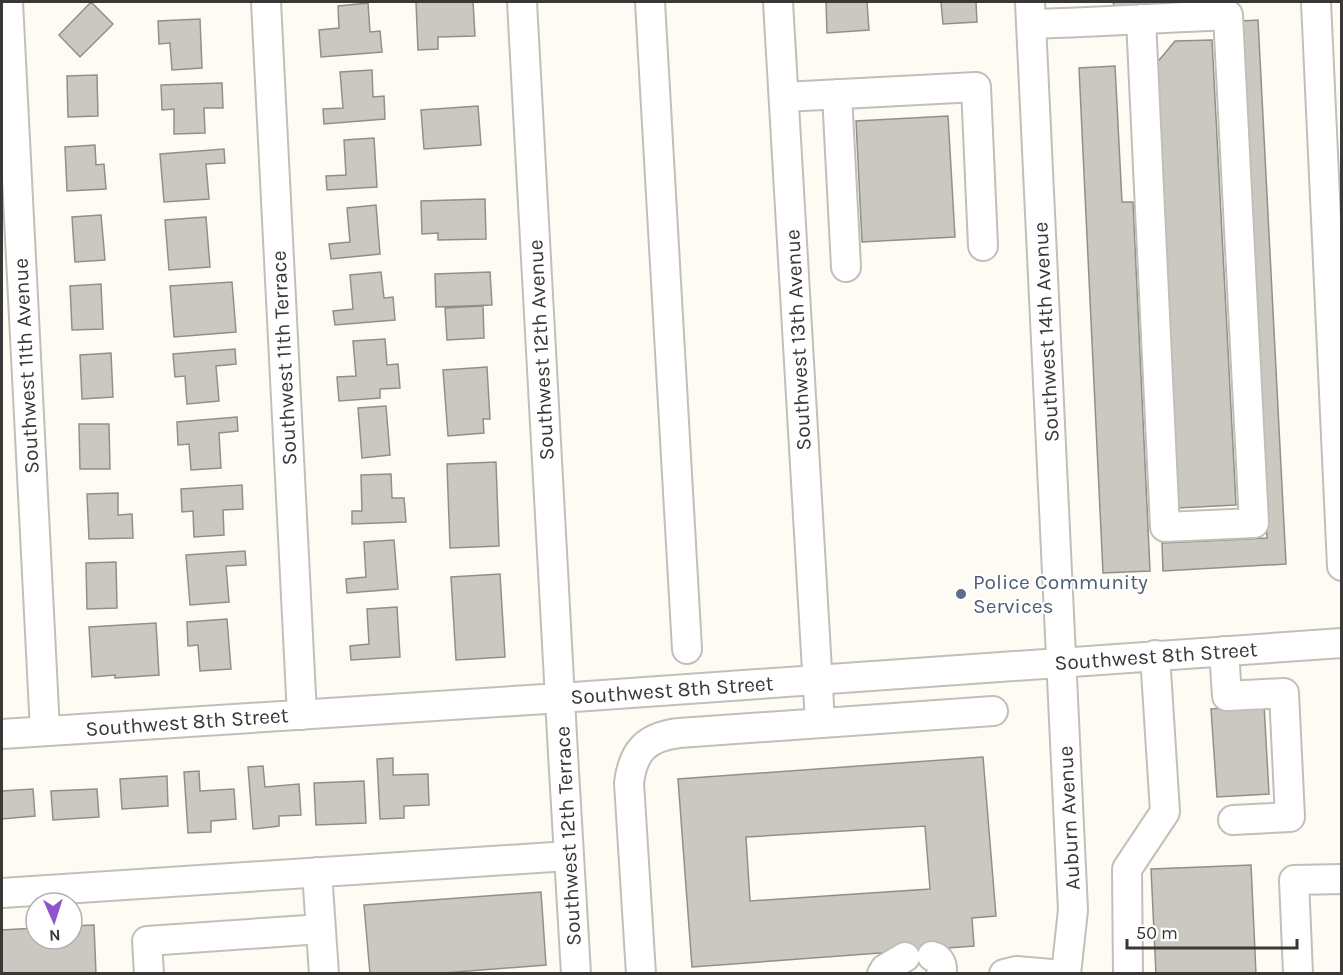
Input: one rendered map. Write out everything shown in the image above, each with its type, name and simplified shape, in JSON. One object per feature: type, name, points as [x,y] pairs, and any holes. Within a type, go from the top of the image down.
[{"type":"street","name":"Southwest 11th Avenue","points":[[8,2],[45,731]]},
{"type":"street","name":"Southwest 11th Terrace","points":[[266,2],[302,715]]},
{"type":"street","name":"Southwest 12th Avenue","points":[[522,2],[560,698]]},
{"type":"street","points":[[650,2],[687,649]]},
{"type":"street","name":"Southwest 13th Avenue","points":[[778,2],[820,722]]},
{"type":"street","points":[[1316,2],[1332,108],[1341,564]]},
{"type":"street","points":[[1031,13],[1141,19],[1228,15],[1254,523],[1165,527],[1141,19]]},
{"type":"street","name":"Southwest 14th Avenue","points":[[1031,13],[1061,662]]},
{"type":"street","points":[[784,96],[976,87],[983,246]]},
{"type":"street","points":[[837,94],[846,267]]},
{"type":"street","name":"Southwest 8th Street","points":[[2,734],[1341,644]]},
{"type":"street","points":[[1224,651],[1227,696],[1284,693],[1290,817],[1233,820]]},
{"type":"street","points":[[1128,974],[1127,869],[1165,812],[1155,655]]},
{"type":"street","name":"Auburn Avenue","points":[[1061,662],[1073,910],[1066,974]]},
{"type":"street","name":"Southwest 12th Terrace","points":[[560,698],[576,974]]},
{"type":"street","points":[[641,974],[629,783],[631,767],[637,754],[649,742],[662,735],[993,711]]},
{"type":"street","points":[[2,893],[568,856]]},
{"type":"street","points":[[317,872],[324,974]]},
{"type":"street","points":[[1298,974],[1294,880],[1341,879]]},
{"type":"street","points":[[149,974],[147,941],[321,929]]},
{"type":"street","points":[[1004,974],[1016,971],[1051,974]]},
{"type":"building","points":[[91,2],[113,24],[80,57],[59,35]]},
{"type":"building","points":[[416,2],[473,2],[475,36],[438,37],[438,49],[418,50]]},
{"type":"building","points":[[826,2],[867,2],[869,30],[827,33]]},
{"type":"building","points":[[941,2],[976,2],[977,22],[943,24]]},
{"type":"building","points":[[1113,2],[1175,2],[1114,6]]},
{"type":"building","points":[[368,3],[370,32],[380,31],[382,52],[321,57],[319,30],[339,28],[338,6]]},
{"type":"building","points":[[200,19],[202,68],[172,70],[170,43],[159,44],[158,21]]},
{"type":"building","points":[[1258,20],[1286,564],[1163,571],[1162,543],[1267,538],[1241,21]]},
{"type":"building","points":[[1212,40],[1236,505],[1178,508],[1155,65],[1175,41]]},
{"type":"building","points":[[1115,66],[1122,202],[1133,202],[1150,571],[1103,573],[1079,68]]},
{"type":"building","points":[[372,70],[373,97],[384,96],[385,119],[324,124],[323,109],[343,108],[340,72]]},
{"type":"building","points":[[97,75],[98,116],[68,117],[67,76]]},
{"type":"building","points":[[222,83],[223,108],[204,108],[205,133],[174,134],[174,109],[162,110],[161,85]]},
{"type":"building","points":[[478,106],[481,145],[424,149],[421,110]]},
{"type":"building","points":[[948,116],[955,237],[862,242],[856,121]]},
{"type":"building","points":[[374,138],[377,187],[327,190],[326,176],[346,175],[344,140]]},
{"type":"building","points":[[95,145],[96,165],[104,164],[106,189],[67,191],[65,147]]},
{"type":"building","points":[[224,149],[225,163],[206,164],[209,199],[164,202],[160,154]]},
{"type":"building","points":[[485,199],[486,239],[438,240],[438,233],[422,234],[421,201]]},
{"type":"building","points":[[376,205],[380,254],[331,259],[329,244],[350,242],[347,208]]},
{"type":"building","points":[[101,215],[105,260],[75,262],[72,217]]},
{"type":"building","points":[[206,217],[210,267],[169,270],[165,220]]},
{"type":"building","points":[[381,272],[384,298],[393,297],[395,320],[335,325],[333,311],[353,309],[350,275]]},
{"type":"building","points":[[490,272],[492,305],[436,307],[435,274]]},
{"type":"building","points":[[232,282],[236,332],[174,337],[170,286]]},
{"type":"building","points":[[101,284],[103,329],[72,330],[70,286]]},
{"type":"building","points":[[483,306],[484,338],[447,340],[445,308]]},
{"type":"building","points":[[385,339],[387,365],[398,364],[400,388],[380,389],[380,398],[339,401],[337,377],[356,376],[353,341]]},
{"type":"building","points":[[235,349],[236,364],[216,366],[219,401],[187,404],[185,376],[175,377],[173,354]]},
{"type":"building","points":[[111,353],[113,397],[82,399],[80,355]]},
{"type":"building","points":[[487,367],[490,419],[483,419],[484,433],[448,436],[443,370]]},
{"type":"building","points":[[386,406],[390,455],[362,458],[358,408]]},
{"type":"building","points":[[237,417],[238,431],[219,433],[221,468],[191,470],[189,444],[178,445],[177,422]]},
{"type":"building","points":[[79,424],[109,424],[110,469],[80,469]]},
{"type":"building","points":[[496,462],[499,546],[450,548],[447,464]]},
{"type":"building","points":[[391,474],[392,498],[404,498],[406,522],[352,524],[352,511],[362,511],[361,475]]},
{"type":"building","points":[[242,485],[243,509],[223,510],[224,535],[194,537],[193,511],[182,512],[181,489]]},
{"type":"building","points":[[118,493],[118,515],[132,514],[133,538],[89,539],[87,494]]},
{"type":"building","points":[[394,540],[398,589],[347,593],[346,579],[366,577],[364,542]]},
{"type":"building","points":[[245,551],[246,565],[226,566],[229,602],[190,605],[186,555]]},
{"type":"building","points":[[116,562],[117,608],[87,609],[86,563]]},
{"type":"building","points":[[500,574],[505,657],[456,660],[451,577]]},
{"type":"building","points":[[397,607],[400,657],[351,660],[350,646],[369,644],[367,609]]},
{"type":"building","points":[[227,619],[231,669],[200,671],[198,645],[188,646],[187,622]]},
{"type":"building","points":[[156,623],[159,675],[92,677],[89,627]]},
{"type":"building","points":[[1264,705],[1269,794],[1217,797],[1211,709]]},
{"type":"building","points":[[983,757],[996,916],[972,918],[974,946],[692,967],[678,779]],"holes":[[[925,826],[930,889],[750,901],[746,837]]]},
{"type":"building","points":[[393,758],[393,775],[428,774],[429,805],[404,806],[404,818],[380,819],[377,759]]},
{"type":"building","points":[[263,766],[265,787],[299,784],[301,815],[279,816],[279,826],[253,829],[248,767]]},
{"type":"building","points":[[199,771],[200,791],[234,789],[236,819],[211,821],[211,832],[188,833],[184,772]]},
{"type":"building","points":[[167,776],[168,806],[122,809],[120,779]]},
{"type":"building","points":[[364,781],[366,823],[316,825],[314,783]]},
{"type":"building","points":[[33,789],[35,816],[2,819],[2,791]]},
{"type":"building","points":[[97,789],[99,817],[53,820],[51,791]]},
{"type":"building","points":[[1251,865],[1256,974],[1156,974],[1151,869]]},
{"type":"building","points":[[541,892],[546,965],[431,974],[370,974],[364,905]]},
{"type":"building","points":[[84,925],[94,925],[96,974],[2,974],[2,930],[24,929],[24,951],[84,951]]},
{"type":"place","name":"Police Community Services","points":[[961,594]]}]
